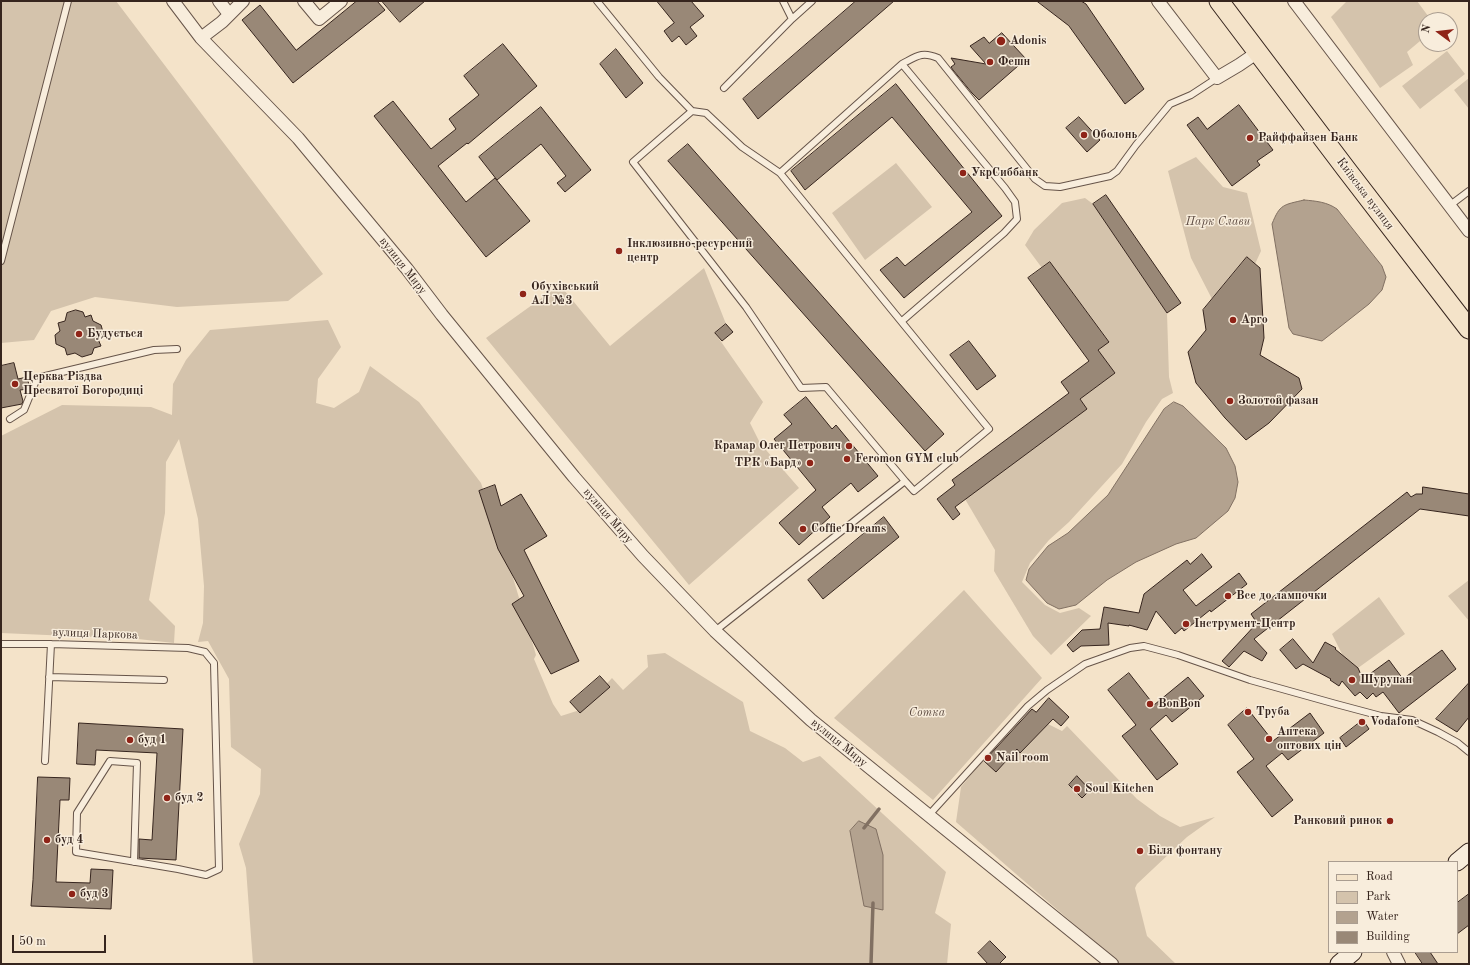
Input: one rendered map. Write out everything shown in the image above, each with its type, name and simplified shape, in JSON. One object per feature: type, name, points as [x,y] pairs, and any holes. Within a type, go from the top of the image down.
[{"type":"main road","name":"Київська вулиця","points":[[1219,1],[1469,329]]},
{"type":"main road","points":[[1458,861],[1469,852]]},
{"type":"main road","points":[[1339,964],[1352,953]]},
{"type":"street","name":"вулиця Миру","points":[[173,1],[201,38],[298,138],[407,269],[442,315],[574,477],[643,556],[716,631],[811,720],[1112,964]]},
{"type":"street","points":[[219,1],[229,14]]},
{"type":"street","points":[[201,38],[222,22],[243,1]]},
{"type":"street","points":[[304,1],[319,19],[341,1]]},
{"type":"street","points":[[1158,1],[1217,78],[1258,52]]},
{"type":"street","points":[[1294,1],[1469,231]]},
{"type":"street","points":[[1394,953],[1399,964]]},
{"type":"lane","points":[[1,260],[68,1]]},
{"type":"lane","points":[[597,1],[659,77],[692,111],[706,113],[742,146],[780,173],[989,428],[914,491],[826,387],[801,388],[746,307],[633,162],[692,111]]},
{"type":"lane","points":[[784,1],[792,19]]},
{"type":"lane","points":[[724,88],[792,19],[812,1]]},
{"type":"lane","points":[[780,173],[902,64],[917,56],[928,54],[938,58],[1035,179],[1045,186],[1060,187],[1110,176],[1117,171],[1136,145],[1170,104],[1191,95],[1217,78]]},
{"type":"lane","points":[[902,64],[1005,188],[1015,202],[1017,219],[1004,233],[902,321]]},
{"type":"lane","points":[[1449,206],[1469,191]]},
{"type":"lane","points":[[10,419],[24,410],[37,378],[154,350],[177,349]]},
{"type":"lane","points":[[716,631],[905,481]]},
{"type":"lane","name":"вулиця Паркова","points":[[1,644],[188,648],[205,652],[214,663],[219,869],[206,875],[134,862]]},
{"type":"lane","points":[[45,761],[51,644]]},
{"type":"lane","points":[[928,816],[1028,706],[1047,690],[1085,664],[1130,648],[1144,646],[1203,663],[1250,680],[1336,704],[1381,716],[1412,720],[1438,732],[1469,752]]},
{"type":"lane","points":[[49,677],[164,680]]},
{"type":"lane","points":[[110,761],[137,763],[134,862],[76,852],[78,812],[110,761]]},
{"type":"green space","points":[[1,1],[116,1],[323,274],[288,301],[177,307],[95,297],[51,311],[34,340],[1,343]]},
{"type":"green space","points":[[1347,1],[1417,1],[1425,12],[1418,12],[1418,43],[1407,52],[1413,65],[1380,88],[1331,17]]},
{"type":"green space","points":[[1446,52],[1448,52],[1465,74],[1420,109],[1402,86]]},
{"type":"green space","points":[[1469,78],[1469,109],[1454,90]]},
{"type":"green space","name":"Парк Слави","points":[[1196,157],[1223,187],[1247,193],[1261,251],[1255,264],[1247,257],[1212,299],[1191,258],[1168,171]]},
{"type":"green space","points":[[896,163],[932,207],[865,260],[832,213]]},
{"type":"green space","points":[[1085,198],[1093,204],[1167,313],[1169,377],[1173,393],[1162,399],[1146,422],[1122,464],[1069,522],[1049,540],[1030,563],[1022,582],[1045,605],[1060,613],[1079,608],[1091,616],[1051,655],[1033,636],[994,571],[995,550],[965,499],[1087,409],[1080,399],[1115,373],[1098,350],[1109,341],[1050,262],[1042,268],[1025,245],[1034,230],[1062,203]]},
{"type":"green space","points":[[704,268],[726,324],[715,333],[763,402],[750,423],[760,443],[799,488],[689,585],[486,338],[560,285],[610,346]]},
{"type":"green space","points":[[328,320],[341,347],[318,379],[316,403],[334,408],[359,392],[370,366],[419,402],[481,483],[514,581],[536,655],[534,659],[553,704],[561,716],[583,709],[612,678],[623,690],[648,667],[647,655],[665,653],[743,702],[750,731],[785,748],[803,762],[820,756],[946,872],[935,913],[951,924],[947,964],[253,964],[246,868],[239,844],[260,794],[261,769],[231,747],[229,679],[208,641],[198,642],[203,623],[204,586],[198,519],[179,439],[166,462],[165,513],[149,600],[175,626],[174,643],[138,639],[1,633],[1,436],[62,405],[151,407],[172,415],[173,384],[186,360],[210,330]]},
{"type":"green space","points":[[1469,580],[1469,621],[1448,596]]},
{"type":"green space","name":"Сотка","points":[[964,590],[1042,678],[933,800],[834,718]]},
{"type":"green space","points":[[1379,597],[1405,634],[1358,668],[1343,656],[1332,634]]},
{"type":"green space","points":[[1048,724],[1062,731],[1067,726],[1137,799],[1160,816],[1180,827],[1215,817],[1187,837],[1137,884],[1135,888],[1147,936],[1176,964],[1120,964],[956,822],[961,787],[983,760],[996,772],[1017,749],[1020,753]]},
{"type":"water","points":[[1304,200],[1325,203],[1337,209],[1382,266],[1386,277],[1382,290],[1369,304],[1322,341],[1293,334],[1289,328],[1272,224],[1277,213],[1283,206]]},
{"type":"water","points":[[1174,402],[1183,406],[1226,448],[1235,466],[1238,482],[1235,498],[1228,511],[1196,538],[1176,544],[1136,562],[1107,580],[1076,605],[1059,609],[1047,603],[1026,580],[1029,569],[1048,546],[1068,533],[1108,495],[1164,409]]},
{"type":"water","points":[[859,821],[876,829],[883,855],[883,910],[864,906],[850,831]]},
{"type":"building","points":[[357,1],[377,1],[385,10],[293,83],[242,20],[260,5],[296,50]]},
{"type":"building","points":[[382,1],[425,1],[400,22]]},
{"type":"building","points":[[657,1],[691,1],[704,16],[690,27],[697,36],[686,45],[679,36],[672,42],[664,31],[674,23]]},
{"type":"building","points":[[856,1],[894,1],[758,119],[743,99]]},
{"type":"building","points":[[1037,1],[1081,1],[1086,4],[1144,89],[1125,104],[1069,26]]},
{"type":"building","points":[[1002,33],[1026,59],[979,100],[951,67],[955,64],[951,58],[986,64],[970,46],[984,37],[989,43]]},
{"type":"building","points":[[503,44],[537,86],[468,144],[467,143],[438,166],[466,202],[495,178],[530,221],[486,257],[374,116],[393,101],[431,149],[456,129],[449,119],[479,95],[464,76]]},
{"type":"building","points":[[616,49],[643,83],[626,98],[600,64]]},
{"type":"building","points":[[896,84],[1002,216],[904,298],[880,270],[897,257],[905,266],[972,212],[892,117],[805,190],[791,171]]},
{"type":"building","name":"Райффайзен Банк","points":[[1239,105],[1273,150],[1257,161],[1260,165],[1232,186],[1187,125],[1198,117],[1207,129]]},
{"type":"building","points":[[541,107],[591,170],[565,192],[557,183],[566,176],[541,144],[497,180],[479,157]]},
{"type":"building","points":[[1079,117],[1100,140],[1087,152],[1066,128]]},
{"type":"building","points":[[688,144],[944,434],[925,451],[668,161]]},
{"type":"building","points":[[1106,195],[1181,303],[1167,313],[1093,204]]},
{"type":"building","points":[[1247,257],[1260,268],[1264,338],[1260,355],[1299,378],[1302,389],[1269,423],[1246,440],[1225,418],[1196,383],[1188,352],[1206,330],[1203,310]]},
{"type":"building","points":[[1050,262],[1109,342],[1098,350],[1115,373],[1080,399],[1087,409],[955,507],[960,514],[953,520],[937,499],[955,485],[952,480],[1069,393],[1061,382],[1089,361],[1028,278]]},
{"type":"building","name":"Будується","points":[[76,310],[83,312],[85,317],[91,315],[93,321],[101,325],[103,332],[98,339],[101,346],[94,348],[92,354],[82,357],[75,353],[67,355],[65,348],[56,344],[55,335],[60,331],[58,323],[65,321],[67,313]]},
{"type":"building","points":[[726,324],[733,332],[722,341],[715,333]]},
{"type":"building","points":[[969,341],[996,376],[977,390],[950,355]]},
{"type":"building","name":"Церква Різдва Пресвятої Богородиці","points":[[14,363],[18,379],[27,377],[29,385],[28,389],[20,390],[23,401],[22,404],[1,408],[1,366]]},
{"type":"building","points":[[806,397],[832,429],[836,425],[878,476],[858,492],[851,483],[822,507],[830,517],[799,545],[779,523],[816,490],[774,439],[792,424],[784,415]]},
{"type":"building","points":[[495,485],[501,506],[521,494],[547,536],[524,550],[579,661],[551,674],[512,604],[524,596],[498,549],[479,491]]},
{"type":"building","points":[[1423,487],[1469,494],[1469,516],[1420,509],[1254,639],[1267,653],[1262,661],[1244,651],[1229,667],[1222,661],[1257,623],[1251,614],[1407,492],[1411,497],[1416,494],[1422,494]]},
{"type":"building","points":[[884,517],[899,537],[823,599],[808,580]]},
{"type":"building","points":[[1202,554],[1212,567],[1183,590],[1196,606],[1239,573],[1247,584],[1211,612],[1210,610],[1184,631],[1182,628],[1175,634],[1156,611],[1147,630],[1129,625],[1108,623],[1109,645],[1081,646],[1073,652],[1067,645],[1082,630],[1100,629],[1104,607],[1139,613],[1144,594],[1187,560],[1190,564]]},
{"type":"building","points":[[1293,639],[1313,663],[1325,642],[1336,648],[1335,649],[1358,668],[1363,679],[1389,660],[1403,679],[1442,650],[1456,669],[1399,713],[1383,692],[1376,697],[1373,693],[1367,699],[1360,692],[1355,696],[1342,681],[1339,686],[1330,680],[1331,679],[1303,664],[1296,669],[1280,650]]},
{"type":"building","points":[[1129,673],[1154,705],[1188,677],[1204,696],[1172,722],[1166,715],[1150,729],[1178,764],[1157,780],[1122,736],[1136,725],[1108,690]]},
{"type":"building","points":[[600,676],[610,687],[580,713],[570,702]]},
{"type":"building","points":[[1469,683],[1469,717],[1457,732],[1436,719]]},
{"type":"building","points":[[1049,698],[1069,717],[1061,726],[1053,719],[1020,753],[1017,749],[996,772],[984,761],[1032,709],[1036,712]]},
{"type":"building","points":[[1247,708],[1273,741],[1310,713],[1324,733],[1288,760],[1282,753],[1266,766],[1293,800],[1272,817],[1237,772],[1254,759],[1228,725]]},
{"type":"building","points":[[1363,720],[1369,729],[1346,747],[1340,738]]},
{"type":"building","points":[[79,723],[183,729],[176,860],[139,858],[139,839],[152,840],[157,753],[96,750],[95,765],[77,764]]},
{"type":"building","points":[[1077,776],[1090,790],[1082,798],[1069,785]]},
{"type":"building","points":[[38,777],[70,778],[69,800],[60,800],[56,882],[90,883],[91,869],[113,870],[111,909],[31,906]]},
{"type":"building","points":[[1469,894],[1469,925],[1458,933],[1458,902]]},
{"type":"building","points":[[990,941],[1006,957],[999,964],[988,964],[978,953]]},
{"type":"building","points":[[1416,953],[1431,953],[1438,964],[1423,964]]},
{"type":"waterway","points":[[864,828],[879,809]]},
{"type":"waterway","points":[[871,964],[873,903]]},
{"type":"place","name":"Adonis","points":[[1001,41]]},
{"type":"place","name":"Фешн","points":[[990,62]]},
{"type":"place","name":"Оболонь","points":[[1084,135]]},
{"type":"place","name":"Райффайзен Банк","points":[[1250,138]]},
{"type":"place","name":"УкрСиббанк","points":[[963,173]]},
{"type":"place","name":"Інклюзивно-ресурсний центр","points":[[619,251]]},
{"type":"place","name":"Обухівський АЛ №3","points":[[523,294]]},
{"type":"place","name":"Арго","points":[[1233,320]]},
{"type":"place","name":"Будується","points":[[79,334]]},
{"type":"place","name":"Церква Різдва Пресвятої Богородиці","points":[[15,384]]},
{"type":"place","name":"Золотой фазан","points":[[1230,401]]},
{"type":"place","name":"Крамар Олег Петрович","points":[[849,446]]},
{"type":"place","name":"Feromon GYM club","points":[[847,459]]},
{"type":"place","name":"ТРК «Бард»","points":[[810,463]]},
{"type":"place","name":"Coffie Dreams","points":[[803,529]]},
{"type":"place","name":"Все до лампочки","points":[[1228,596]]},
{"type":"place","name":"Інструмент-Центр","points":[[1186,624]]},
{"type":"place","name":"Шурупан","points":[[1352,680]]},
{"type":"place","name":"BonBon","points":[[1150,704]]},
{"type":"place","name":"Труба","points":[[1248,712]]},
{"type":"place","name":"Vodafone","points":[[1362,722]]},
{"type":"place","name":"Аптека оптових цін","points":[[1269,739]]},
{"type":"place","name":"буд 1","points":[[130,740]]},
{"type":"place","name":"Nail room","points":[[988,758]]},
{"type":"place","name":"Soul Kitchen","points":[[1077,789]]},
{"type":"place","name":"буд 2","points":[[167,798]]},
{"type":"place","name":"Ранковий ринок","points":[[1390,821]]},
{"type":"place","name":"буд 4","points":[[47,840]]},
{"type":"place","name":"Біля фонтану","points":[[1140,851]]},
{"type":"place","name":"буд 3","points":[[72,894]]}]
